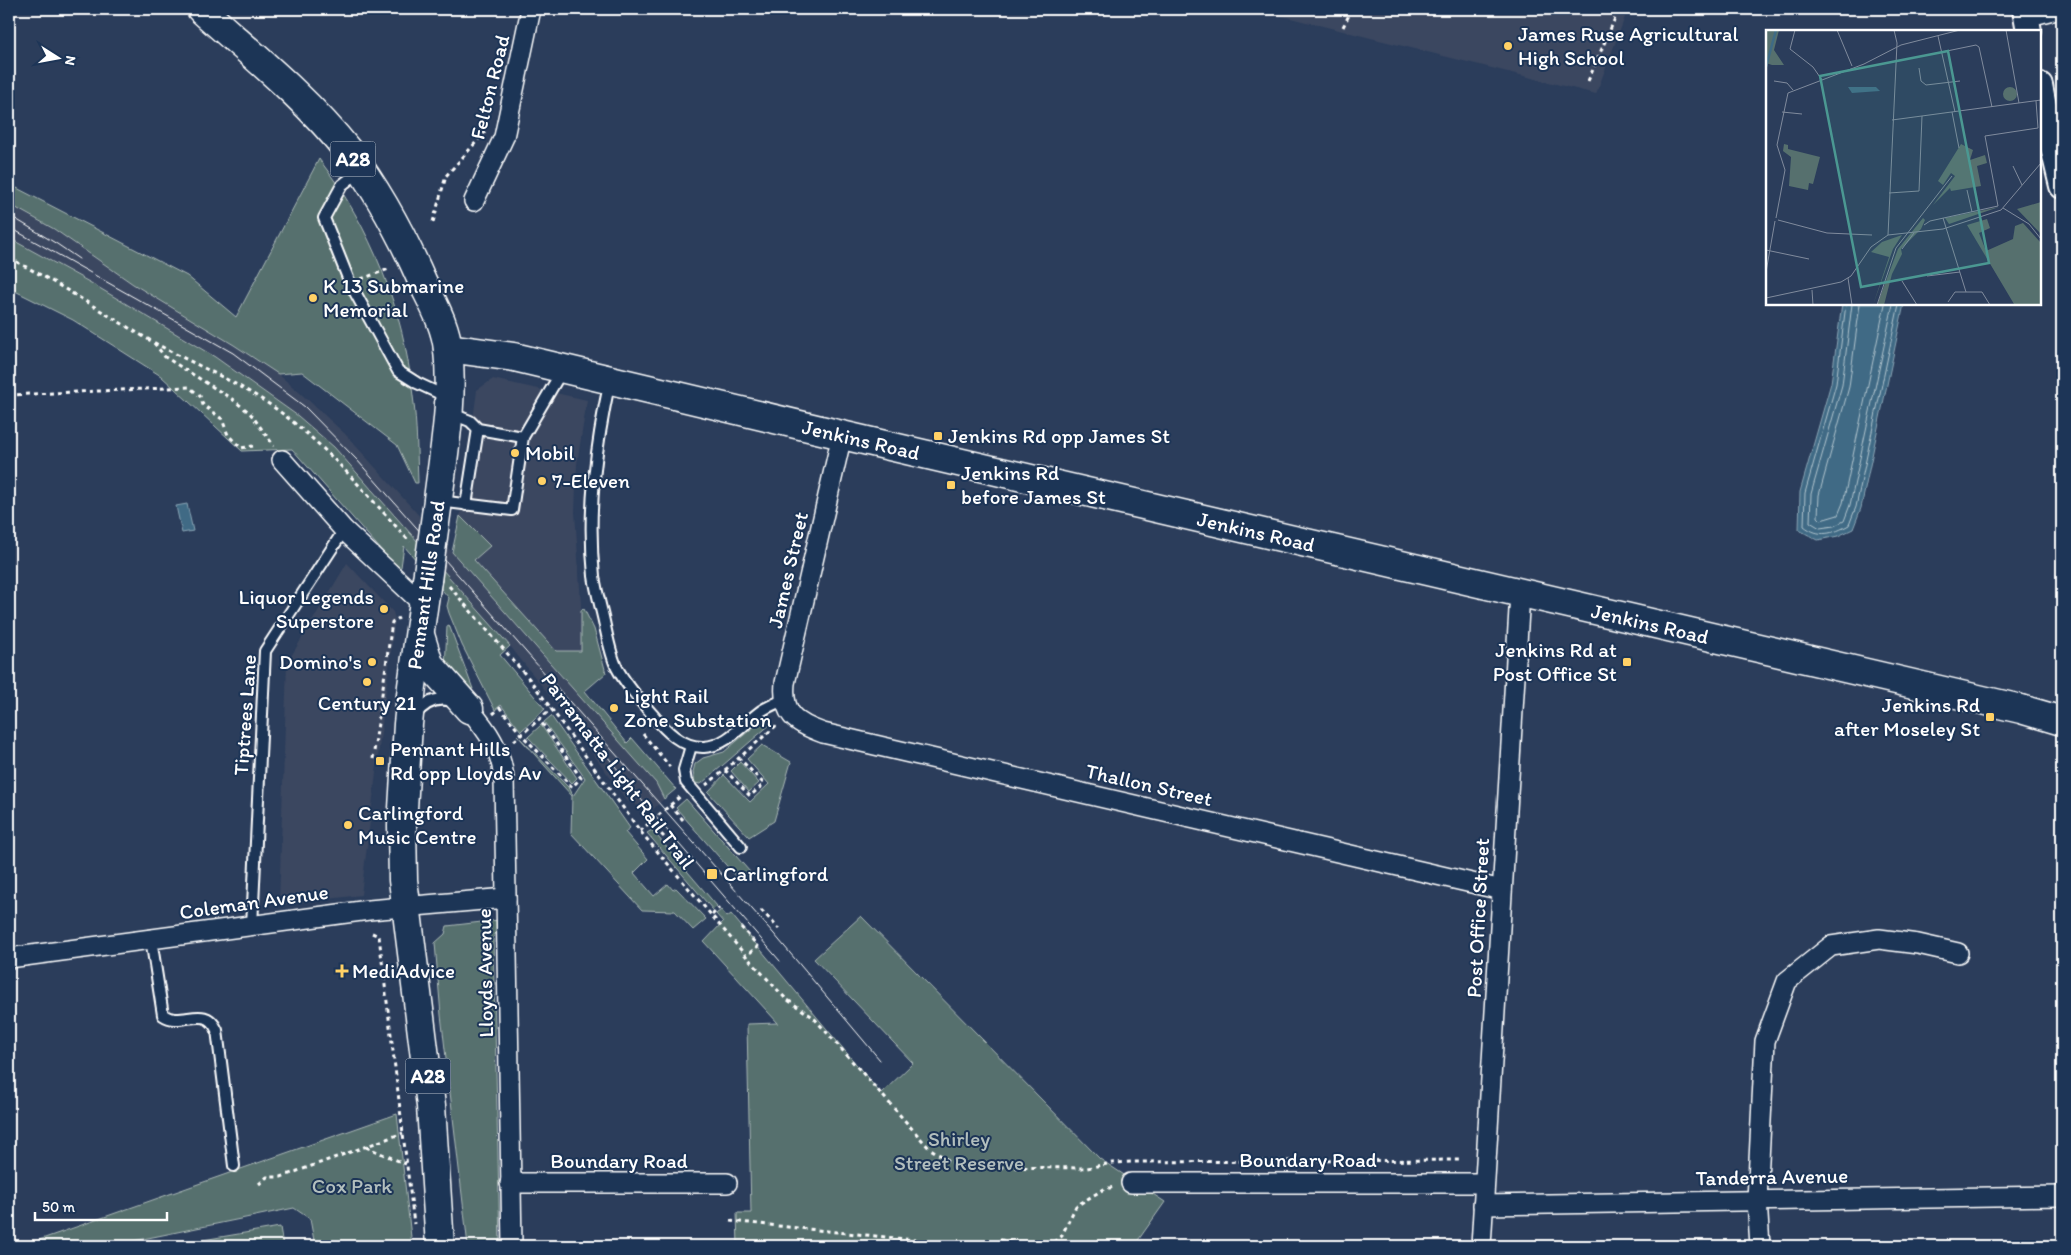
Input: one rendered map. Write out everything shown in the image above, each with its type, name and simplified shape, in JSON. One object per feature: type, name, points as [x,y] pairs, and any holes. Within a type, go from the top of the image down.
[{"type":"main road","name":"Pennant Hills Road","points":[[201,9],[285,85],[328,129],[361,170],[409,250],[441,321],[448,348],[450,406],[437,504],[432,589],[410,625],[412,686],[402,826],[403,880],[431,1106],[440,1246]]},
{"type":"main road","name":"Jenkins Road","points":[[448,348],[508,356],[563,368],[842,436],[2021,709],[2062,722]]},
{"type":"main road","points":[[410,625],[429,664],[481,711]]},
{"type":"street","name":"Felton Road","points":[[474,201],[506,132],[531,9]]},
{"type":"street","points":[[2027,19],[2056,9]]},
{"type":"street","points":[[2041,90],[2062,186]]},
{"type":"street","name":"James Street","points":[[788,707],[787,672],[842,436]]},
{"type":"street","points":[[282,460],[344,530],[432,589]]},
{"type":"street","name":"Post Office Street","points":[[1481,1246],[1520,594]]},
{"type":"street","name":"Thallon Street","points":[[788,707],[805,726],[823,733],[1502,890]]},
{"type":"street","name":"Lloyds Avenue","points":[[481,711],[489,734],[496,746],[502,766],[512,1246]]},
{"type":"street","name":"Coleman Avenue","points":[[9,958],[369,910],[506,898]]},
{"type":"street","points":[[1760,1246],[1758,1200],[1765,1041],[1787,981],[1831,946],[1879,939],[1918,944],[1958,953]]},
{"type":"street","name":"Boundary Road","points":[[510,1183],[727,1183]]},
{"type":"street","name":"Boundary Road","points":[[1131,1183],[1484,1183]]},
{"type":"street","name":"Tanderra Avenue","points":[[1483,1205],[2062,1196]]},
{"type":"lane","points":[[361,170],[342,185],[324,218],[350,283],[398,371],[450,406],[478,429],[523,436]]},
{"type":"lane","points":[[437,504],[466,504],[512,510],[523,436],[563,368]]},
{"type":"lane","points":[[610,379],[601,418],[594,470],[591,536],[594,578],[616,667],[628,686],[669,732],[691,746],[703,747],[720,743],[760,711],[788,707]]},
{"type":"lane","points":[[466,504],[478,429]]},
{"type":"lane","name":"Tiptrees Lane","points":[[252,926],[265,651],[344,530]]},
{"type":"lane","points":[[408,724],[423,706],[437,699],[450,700],[481,711]]},
{"type":"lane","points":[[691,746],[684,770],[686,782],[741,847]]},
{"type":"lane","points":[[150,939],[163,1015],[172,1020],[204,1017],[211,1019],[217,1030],[234,1166]]},
{"type":"path","points":[[1343,27],[1352,9]]},
{"type":"path","points":[[1588,81],[1619,9]]},
{"type":"path","points":[[433,222],[446,176],[485,132],[487,123]]},
{"type":"path","points":[[9,258],[46,277],[153,342],[260,398],[287,417],[345,469],[415,547]]},
{"type":"path","points":[[350,283],[389,269]]},
{"type":"path","points":[[153,342],[166,357],[232,399],[250,413],[265,431],[282,460]]},
{"type":"path","points":[[9,395],[189,386],[200,396],[203,405],[222,419],[228,435],[242,448],[253,446]]},
{"type":"path","name":"Parramatta Light Rail Trail","points":[[432,589],[501,645],[552,709],[640,832],[746,956],[786,999],[812,1017],[929,1148],[939,1156],[951,1162],[972,1167],[1087,1168],[1112,1163],[1131,1162],[1462,1160]]},
{"type":"path","points":[[374,759],[392,622],[410,625]]},
{"type":"path","points":[[704,787],[739,758],[788,707]]},
{"type":"path","points":[[481,711],[500,708],[572,786],[581,778],[539,719]]},
{"type":"path","points":[[514,741],[552,709]]},
{"type":"path","points":[[644,734],[671,768]]},
{"type":"path","points":[[724,770],[750,796],[764,784],[739,758]]},
{"type":"path","points":[[640,832],[682,795]]},
{"type":"path","points":[[670,805],[683,820]]},
{"type":"path","points":[[650,822],[664,837]]},
{"type":"path","points":[[712,915],[719,908]]},
{"type":"path","points":[[762,910],[779,929]]},
{"type":"path","points":[[742,927],[758,946],[746,956]]},
{"type":"path","points":[[372,933],[379,936],[415,1229]]},
{"type":"path","points":[[259,1184],[267,1177],[281,1177],[403,1133]]},
{"type":"path","points":[[366,1146],[407,1164]]},
{"type":"path","points":[[730,1221],[934,1242],[992,1244],[1001,1240],[1030,1246],[1048,1245],[1061,1237],[1071,1212],[1084,1200],[1104,1189],[1131,1183]]},
{"type":"shaded area","name":"James Ruse Agricultural High School","points":[[1254,9],[1628,9],[1596,94]]},
{"type":"shaded area","points":[[9,204],[54,229],[133,284],[234,345],[278,374],[307,399],[345,434],[452,552],[656,783],[664,799],[649,813],[640,809],[632,800],[628,802],[561,710],[510,646],[334,447],[298,416],[215,357],[91,283],[9,238]]},
{"type":"shaded area","points":[[493,379],[587,400],[577,464],[575,512],[581,604],[581,652],[556,651],[474,560],[490,546],[460,516],[477,390]]},
{"type":"shaded area","points":[[347,563],[393,612],[395,619],[361,895],[279,905],[287,663]]},
{"type":"green space","points":[[319,159],[338,185],[369,241],[393,301],[409,364],[416,428],[418,483],[415,483],[397,445],[302,372],[278,374],[133,284],[54,229],[9,204],[9,184],[187,276],[236,317]]},
{"type":"green space","points":[[9,238],[91,283],[215,357],[298,416],[334,447],[510,646],[500,655],[545,709],[521,731],[501,705],[495,710],[462,645],[447,606],[449,598],[404,546],[401,567],[398,569],[292,449],[242,451],[161,376],[73,320],[9,288]]},
{"type":"green space","points":[[460,516],[490,546],[474,560],[556,651],[581,651],[581,610],[584,609],[594,629],[606,673],[585,691],[627,743],[632,738],[676,789],[664,799],[656,783],[452,552]]},
{"type":"green space","points":[[449,625],[473,689],[468,690],[445,670],[447,626]]},
{"type":"green space","points":[[551,716],[630,828],[625,832],[648,859],[634,873],[654,896],[668,884],[673,890],[676,888],[706,919],[693,930],[675,911],[642,910],[571,833],[572,796],[517,735],[570,789],[573,796],[585,778],[544,722]]},
{"type":"green space","points":[[769,718],[772,723],[701,784],[695,783],[693,772],[695,764],[703,758],[724,752],[763,719]]},
{"type":"green space","points":[[541,725],[577,778],[572,783],[528,737]]},
{"type":"green space","points":[[762,745],[791,762],[774,821],[749,837],[708,792],[724,775],[750,802],[769,784],[747,759]]},
{"type":"green space","points":[[740,762],[759,783],[749,792],[731,771]]},
{"type":"green space","points":[[686,799],[750,872],[740,881],[676,808]]},
{"type":"green space","points":[[652,830],[717,906],[713,910],[647,833]]},
{"type":"green space","name":"Shirley Street Reserve","points":[[721,910],[727,917],[731,914],[881,1094],[913,1063],[814,959],[861,916],[1100,1159],[1165,1202],[1134,1246],[738,1246],[737,1213],[751,1213],[747,1024],[778,1023],[704,942],[723,922],[716,914]]},
{"type":"green space","points":[[499,920],[499,927],[493,938],[500,1246],[468,1246],[441,1015],[435,943],[445,934],[447,926]]},
{"type":"green space","name":"Cox Park","points":[[397,1114],[412,1246],[315,1246],[310,1219],[294,1208],[109,1246],[22,1246]]},
{"type":"green space","points":[[280,1227],[283,1246],[186,1246],[185,1243]]},
{"type":"water","points":[[1842,305],[1904,305],[1861,508],[1853,529],[1838,536],[1818,540],[1799,530],[1800,492],[1831,383]]},
{"type":"water","points":[[187,504],[193,531],[182,533],[176,506]]},
{"type":"tram line","points":[[9,215],[79,259]]},
{"type":"tram line","points":[[9,227],[233,353],[305,407],[357,460],[774,934],[880,1060]]},
{"type":"tram line","points":[[600,747],[648,808],[780,961]]},
{"type":"place","name":"James Ruse Agricultural High School","points":[[1508,46]]},
{"type":"place","name":"K 13 Submarine Memorial","points":[[313,298]]},
{"type":"place","name":"Jenkins Rd opp James St","points":[[938,436]]},
{"type":"place","name":"Mobil","points":[[515,453]]},
{"type":"place","name":"7-Eleven","points":[[542,481]]},
{"type":"place","name":"Jenkins Rd before James St","points":[[951,485]]},
{"type":"place","name":"Liquor Legends Superstore","points":[[384,609]]},
{"type":"place","name":"Domino's","points":[[372,662]]},
{"type":"place","name":"Jenkins Rd at Post Office St","points":[[1627,662]]},
{"type":"place","name":"Century 21","points":[[367,682]]},
{"type":"place","name":"Light Rail Zone Substation","points":[[614,708]]},
{"type":"place","name":"Jenkins Rd after Moseley St","points":[[1990,717]]},
{"type":"place","name":"Pennant Hills Rd opp Lloyds Av","points":[[380,761]]},
{"type":"place","name":"Carlingford Music Centre","points":[[348,825]]},
{"type":"place","name":"Carlingford","points":[[712,874]]},
{"type":"place","name":"MediAdvice","points":[[342,971]]}]
